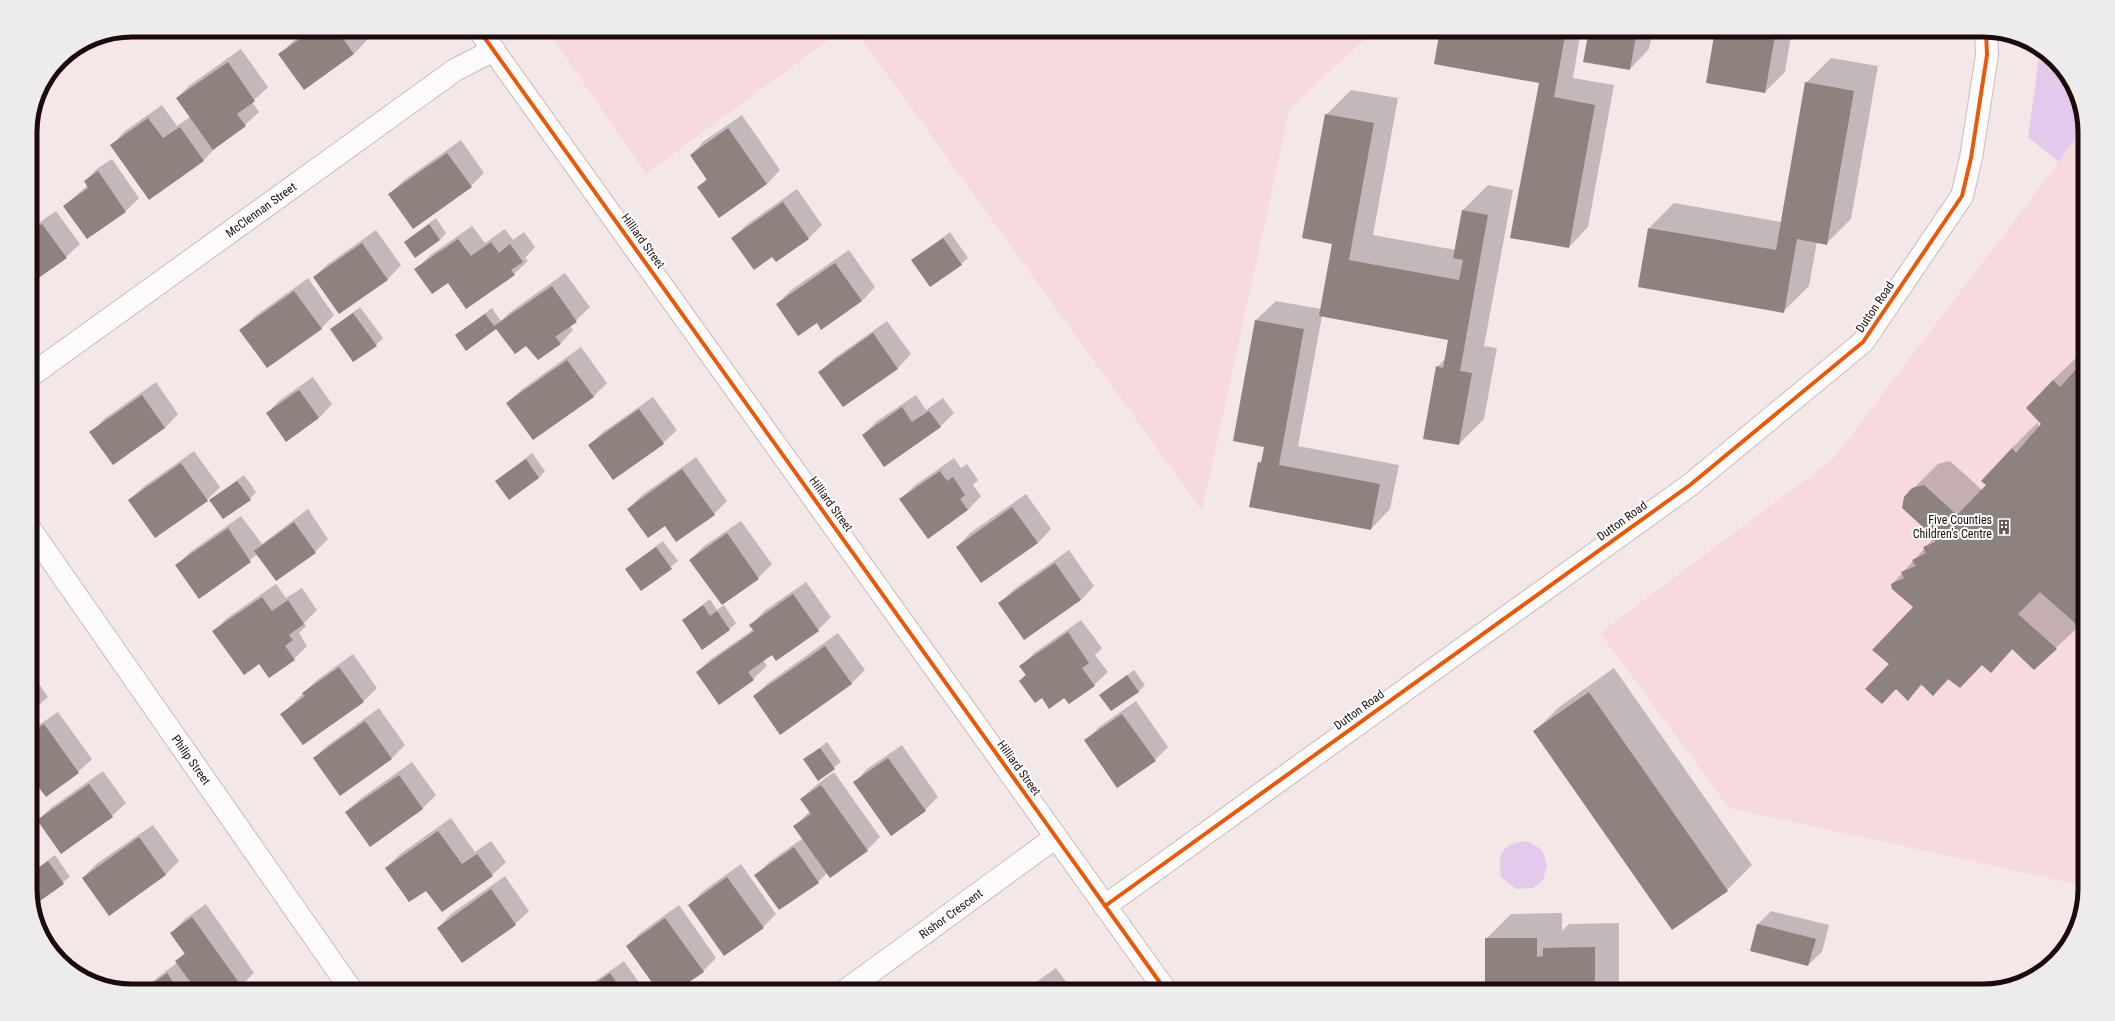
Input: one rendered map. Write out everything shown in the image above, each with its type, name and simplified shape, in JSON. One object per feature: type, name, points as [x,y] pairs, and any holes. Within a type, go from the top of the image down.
[{"type":"street","name":"Hilliard Street","points":[[484,37],[1161,984]]},
{"type":"street","name":"Dutton Road","points":[[1105,906],[1690,484],[1863,342],[1962,196],[1971,158],[1987,56],[1986,37]]},
{"type":"street","name":"McClennan Street","points":[[37,371],[455,70],[494,50]]},
{"type":"street","name":"Philip Street","points":[[37,540],[347,984]]},
{"type":"street","name":"Rishor Crescent","points":[[855,984],[1056,837]]},
{"type":"shaded area","points":[[552,37],[832,37],[646,174]]},
{"type":"shaded area","points":[[860,37],[1367,37],[1290,108],[1202,511]]},
{"type":"shaded area","points":[[2039,56],[2054,69],[2068,90],[2076,113],[2078,135],[2059,162],[2028,137]]},
{"type":"shaded area","points":[[2078,137],[2078,884],[1729,808],[1600,633],[1833,459]]},
{"type":"shaded area","points":[[1528,841],[1542,850],[1547,865],[1543,880],[1533,888],[1516,889],[1501,877],[1501,855],[1507,847],[1519,842]]},
{"type":"building","points":[[303,37],[342,37],[354,54],[304,90],[278,54]]},
{"type":"building","points":[[1439,37],[1565,37],[1554,97],[1595,105],[1569,248],[1510,238],[1539,83],[1434,64]]},
{"type":"building","points":[[1588,37],[1636,37],[1630,70],[1583,62]]},
{"type":"building","points":[[1714,37],[1775,37],[1765,93],[1706,83]]},
{"type":"building","points":[[228,62],[255,101],[237,114],[246,126],[213,150],[176,98]]},
{"type":"building","points":[[1805,82],[1854,91],[1827,245],[1797,239],[1784,313],[1638,287],[1648,228],[1776,250]]},
{"type":"building","points":[[1325,114],[1374,123],[1349,260],[1459,280],[1463,260],[1453,258],[1462,210],[1488,215],[1460,371],[1472,373],[1459,445],[1423,439],[1436,366],[1443,368],[1448,340],[1319,316],[1332,244],[1302,238]]},
{"type":"building","points":[[148,118],[163,138],[180,127],[204,161],[149,200],[110,145]]},
{"type":"building","points":[[728,128],[767,184],[719,218],[697,187],[707,180],[690,155]]},
{"type":"building","points":[[447,153],[472,187],[413,229],[388,194]]},
{"type":"building","points":[[98,171],[126,212],[87,239],[63,206],[88,188],[84,181]]},
{"type":"building","points":[[783,202],[809,239],[776,262],[772,257],[754,270],[731,238]]},
{"type":"building","points":[[42,224],[67,258],[37,279],[37,227]]},
{"type":"building","points":[[429,224],[440,240],[415,258],[404,242]]},
{"type":"building","points":[[943,238],[962,265],[930,287],[911,260]]},
{"type":"building","points":[[458,239],[471,256],[491,242],[499,253],[510,244],[523,262],[511,270],[515,275],[466,309],[448,283],[432,294],[414,269]]},
{"type":"building","points":[[362,243],[388,280],[339,314],[313,277]]},
{"type":"building","points":[[835,263],[862,301],[821,330],[817,323],[798,336],[776,304]]},
{"type":"building","points":[[552,286],[577,322],[555,337],[561,344],[538,360],[526,346],[515,354],[496,329],[466,351],[455,335],[485,314],[494,326]]},
{"type":"building","points":[[294,291],[322,329],[267,368],[239,330]]},
{"type":"building","points":[[353,313],[377,346],[353,362],[330,329]]},
{"type":"building","points":[[1255,320],[1304,329],[1279,465],[1380,484],[1371,530],[1249,507],[1258,462],[1261,463],[1264,447],[1233,441]]},
{"type":"building","points":[[873,333],[898,369],[843,407],[818,372]]},
{"type":"building","points":[[567,360],[594,397],[533,440],[506,403]]},
{"type":"building","name":"Five Counties Children's Centre","points":[[2078,367],[2078,626],[2040,592],[2018,614],[2057,649],[2034,670],[2012,649],[1991,673],[1982,665],[1960,688],[1948,679],[1933,696],[1921,684],[1908,701],[1896,689],[1882,704],[1865,689],[1889,664],[1872,650],[1913,607],[1892,589],[1891,584],[1904,578],[1901,572],[1916,566],[1912,560],[1926,553],[1923,547],[1935,542],[1936,539],[1902,508],[1904,497],[1912,488],[1924,485],[1957,515],[1986,485],[1981,481],[2012,448],[2016,453],[2041,424],[2026,408],[2053,380],[2060,387]]},
{"type":"building","points":[[299,390],[319,418],[286,442],[266,413]]},
{"type":"building","points":[[142,395],[165,428],[113,465],[89,432]]},
{"type":"building","points":[[902,407],[912,422],[929,411],[941,427],[884,467],[862,435]]},
{"type":"building","points":[[639,409],[664,444],[613,480],[588,445]]},
{"type":"building","points":[[526,459],[539,478],[509,500],[495,481]]},
{"type":"building","points":[[181,463],[208,501],[155,538],[128,500]]},
{"type":"building","points":[[682,469],[715,515],[676,542],[665,526],[648,538],[627,509]]},
{"type":"building","points":[[940,471],[947,481],[953,477],[965,495],[960,499],[968,510],[928,539],[899,499]]},
{"type":"building","points":[[237,481],[251,500],[223,519],[209,500]]},
{"type":"building","points":[[1012,507],[1038,543],[981,583],[956,547]]},
{"type":"building","points":[[294,522],[316,553],[276,581],[254,551]]},
{"type":"building","points":[[228,528],[251,562],[199,599],[175,565]]},
{"type":"building","points":[[727,533],[759,579],[722,605],[689,560]]},
{"type":"building","points":[[656,547],[672,569],[641,591],[625,569]]},
{"type":"building","points":[[1055,563],[1081,600],[1024,640],[998,603]]},
{"type":"building","points":[[793,594],[819,631],[776,661],[772,655],[748,672],[754,680],[719,705],[696,672],[754,631],[749,625]]},
{"type":"building","points":[[262,597],[272,611],[288,600],[304,624],[289,635],[293,640],[285,646],[295,660],[269,678],[259,664],[244,675],[212,631]]},
{"type":"building","points":[[703,605],[710,616],[717,611],[730,630],[702,650],[682,620]]},
{"type":"building","points":[[1068,632],[1089,663],[1082,668],[1095,686],[1069,704],[1064,698],[1049,709],[1042,698],[1035,703],[1019,681],[1026,675],[1019,666]]},
{"type":"building","points":[[825,646],[852,684],[780,735],[753,696]]},
{"type":"building","points":[[339,667],[364,702],[303,745],[280,714],[305,696],[302,693]]},
{"type":"building","points":[[1127,675],[1139,692],[1111,711],[1099,695]]},
{"type":"building","points":[[1589,692],[1728,891],[1672,930],[1533,731]]},
{"type":"building","points":[[1122,714],[1156,761],[1117,788],[1084,740]]},
{"type":"building","points":[[365,721],[392,759],[340,796],[313,758]]},
{"type":"building","points":[[44,724],[79,773],[46,797],[37,785],[37,729]]},
{"type":"building","points":[[820,748],[835,769],[818,781],[803,759]]},
{"type":"building","points":[[888,758],[926,811],[891,836],[853,782]]},
{"type":"building","points":[[399,775],[423,809],[370,847],[345,812]]},
{"type":"building","points":[[89,784],[113,817],[61,854],[37,820]]},
{"type":"building","points":[[821,785],[868,851],[830,878],[793,826],[811,814],[800,799]]},
{"type":"building","points":[[438,831],[462,864],[477,854],[493,876],[442,912],[426,891],[409,902],[385,868]]},
{"type":"building","points":[[139,837],[166,875],[109,916],[82,878]]},
{"type":"building","points":[[794,847],[819,883],[779,910],[754,875]]},
{"type":"building","points":[[48,861],[64,884],[38,902],[37,895],[37,869]]},
{"type":"building","points":[[727,877],[764,928],[724,956],[688,905]]},
{"type":"building","points":[[491,889],[516,925],[462,963],[437,928]]},
{"type":"building","points":[[192,917],[240,984],[192,984],[175,961],[185,954],[170,933]]},
{"type":"building","points":[[665,918],[704,972],[686,984],[653,984],[626,946]]},
{"type":"building","points":[[1757,924],[1816,939],[1808,966],[1750,951]]},
{"type":"building","points":[[1485,938],[1537,938],[1537,957],[1543,956],[1543,948],[1595,947],[1595,984],[1485,984]]},
{"type":"building","points":[[167,973],[174,984],[152,984]]},
{"type":"building","points":[[610,973],[617,984],[595,984]]},
{"type":"cycle path","points":[[484,37],[1161,984]]},
{"type":"cycle path","points":[[1105,906],[1690,485],[1863,342],[1962,196],[1971,158],[1987,55],[1986,37]]},
{"type":"place","name":"Five Counties Children's Centre","points":[[2004,527]]}]
